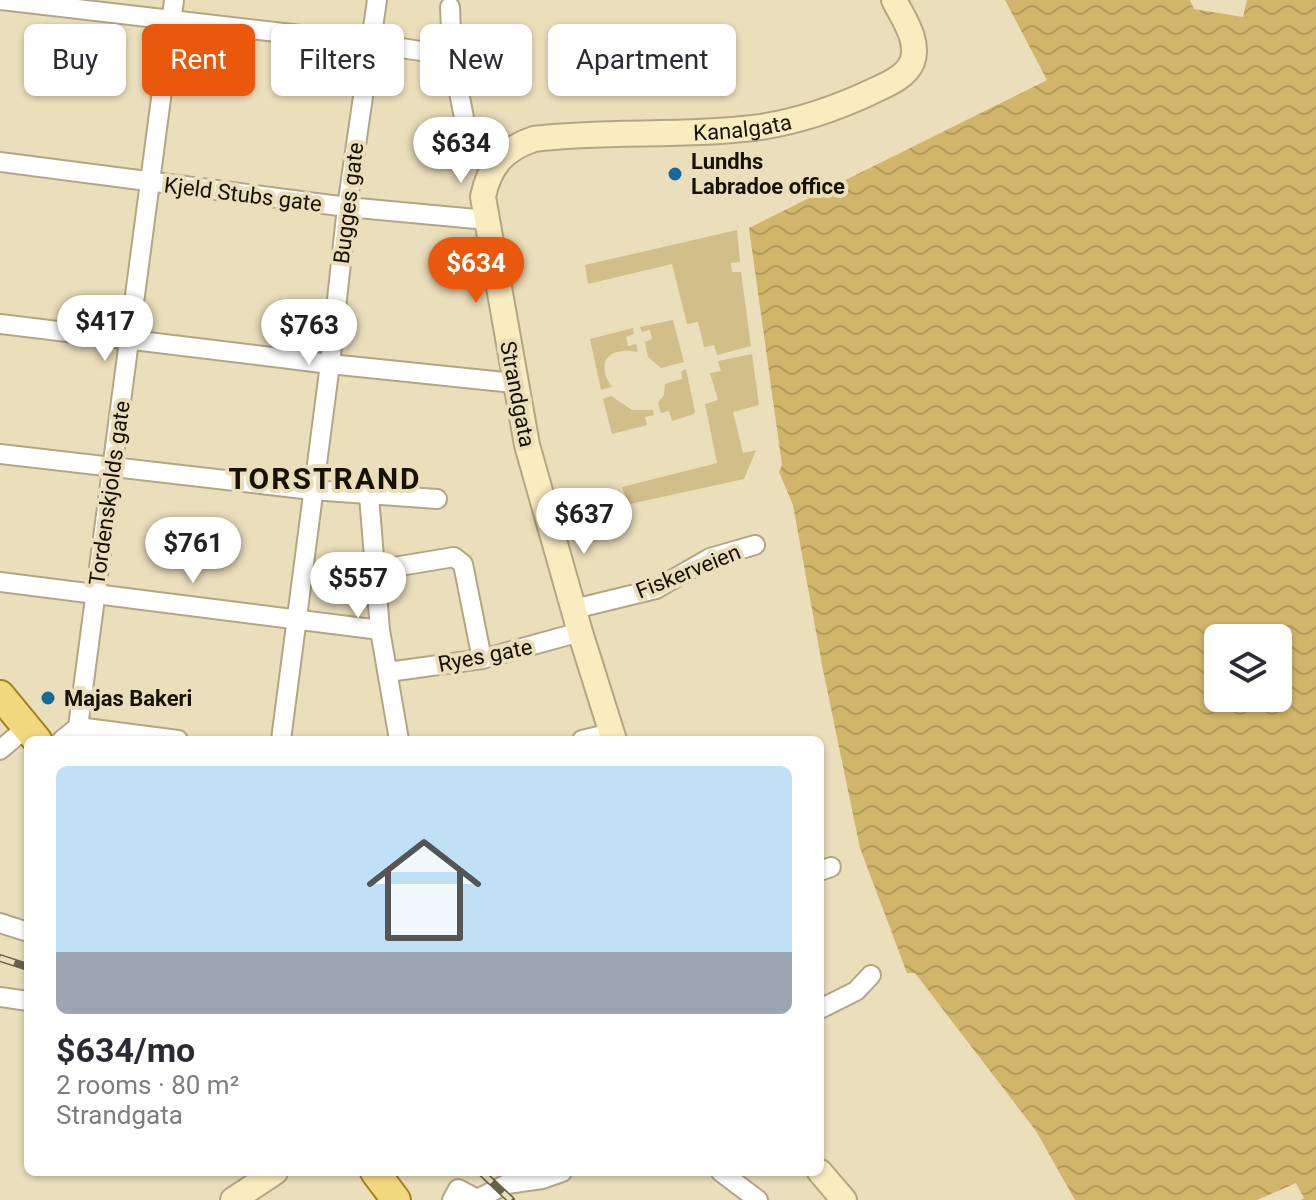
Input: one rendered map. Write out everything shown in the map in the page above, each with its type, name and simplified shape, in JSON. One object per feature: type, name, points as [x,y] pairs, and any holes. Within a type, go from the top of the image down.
[{"type":"main road","name":"Kanalgata","points":[[497,162],[506,151],[534,139],[734,130],[777,124],[837,107],[883,87],[904,74],[912,64],[912,37],[894,0]]},
{"type":"main road","name":"Strandgata","points":[[497,162],[489,175],[483,197],[514,383],[527,445],[613,736]]},
{"type":"main road","points":[[0,695],[32,734]]},
{"type":"main road","points":[[233,1200],[269,1176]]},
{"type":"main road","points":[[365,1176],[381,1200]]},
{"type":"main road","points":[[378,1176],[396,1200]]},
{"type":"main road","points":[[823,1176],[844,1200]]},
{"type":"street","points":[[0,0],[271,31]]},
{"type":"street","name":"Tordenskjolds gate","points":[[78,727],[174,0]]},
{"type":"street","name":"Bugges gate","points":[[373,24],[377,0]]},
{"type":"street","points":[[450,7],[451,24]]},
{"type":"street","name":"Bugges gate","points":[[282,736],[363,96]]},
{"type":"street","points":[[460,96],[466,128],[479,150],[497,162]]},
{"type":"street","name":"Kjeld Stubs gate","points":[[0,162],[347,207],[487,220]]},
{"type":"street","points":[[0,324],[514,383]]},
{"type":"street","points":[[0,454],[369,496],[437,499]]},
{"type":"street","points":[[369,496],[380,630],[398,736]]},
{"type":"street","name":"Fiskerveien","points":[[577,621],[656,589],[710,558],[755,545]]},
{"type":"street","points":[[376,570],[454,557],[459,559],[463,564],[482,659]]},
{"type":"street","points":[[0,582],[380,630]]},
{"type":"street","name":"Ryes gate","points":[[388,672],[482,659],[577,621]]},
{"type":"street","points":[[67,736],[78,727],[147,736]]},
{"type":"street","points":[[0,750],[24,738]]},
{"type":"street","points":[[0,923],[24,931]]},
{"type":"street","points":[[824,1007],[856,991],[871,975]]},
{"type":"street","points":[[0,997],[24,1000]]},
{"type":"street","points":[[442,1200],[459,1187],[477,1199],[507,1184],[551,1176]]},
{"type":"street","points":[[726,1176],[758,1200]]},
{"type":"shaded area","points":[[737,230],[740,262],[731,263],[732,272],[741,272],[751,346],[717,355],[714,345],[704,347],[698,322],[687,324],[672,264],[588,284],[585,265]]},
{"type":"shaded area","points":[[673,320],[684,362],[661,368],[648,357],[645,342],[652,339],[650,330],[642,332],[640,327]]},
{"type":"shaded area","points":[[633,328],[634,334],[626,337],[628,346],[636,344],[638,352],[620,351],[608,358],[605,370],[612,387],[601,390],[590,339]]},
{"type":"shaded area","points":[[752,354],[759,405],[733,412],[743,453],[756,450],[744,479],[621,506],[625,495],[622,487],[717,463],[705,404],[718,400],[710,373],[721,371],[718,361]]},
{"type":"shaded area","points":[[686,369],[695,412],[672,421],[669,411],[661,413],[658,403],[664,395],[665,384],[682,379],[681,371]]},
{"type":"shaded area","points":[[611,396],[632,410],[653,410],[654,415],[645,417],[647,425],[612,434],[603,399]]},
{"type":"water","points":[[1005,0],[1190,0],[1194,9],[1243,17],[1247,0],[1316,0],[1316,1200],[1301,1200],[1304,1198],[1296,1183],[1257,1200],[1075,1200],[1036,1131],[915,973],[907,973],[860,848],[793,505],[779,472],[782,465],[749,228],[1047,80]]},
{"type":"railway","points":[[0,958],[24,966]]},
{"type":"railway","points":[[485,1176],[511,1200]]},
{"type":"place","name":"Lundhs Labradoe office","points":[[675,174]]},
{"type":"place","name":"Majas Bakeri","points":[[48,698]]},
{"type":"district","name":"TORSTRAND","points":[[325,479]]}]
